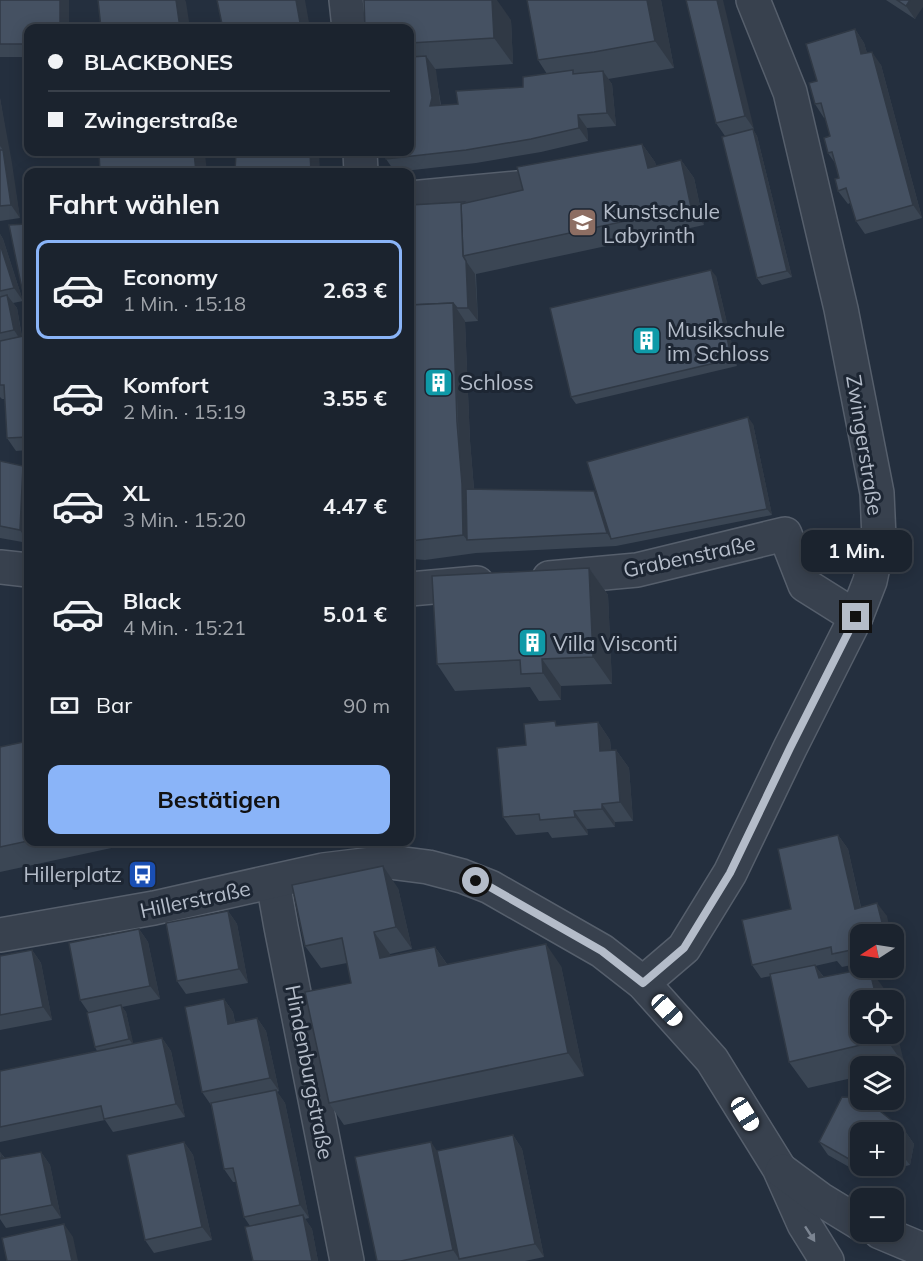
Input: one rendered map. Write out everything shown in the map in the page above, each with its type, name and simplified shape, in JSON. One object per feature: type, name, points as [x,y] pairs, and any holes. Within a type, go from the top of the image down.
[{"type":"street","points":[[346,0],[349,24]]},
{"type":"street","name":"Zwingerstraße","points":[[643,983],[684,948],[730,873],[856,617],[870,581],[879,538],[877,493],[841,309],[790,92],[753,0]]},
{"type":"street","points":[[414,198],[528,188]]},
{"type":"street","name":"Grabenstraße","points":[[414,588],[637,570],[785,534],[805,585],[856,617]]},
{"type":"street","points":[[0,567],[24,570]]},
{"type":"street","name":"Hillerstraße","points":[[0,936],[154,908],[273,882],[390,852],[490,887],[602,951],[643,983],[712,1060],[778,1168],[804,1224],[827,1261]]},
{"type":"street","name":"Hindenburgstraße","points":[[273,882],[347,1261]]},
{"type":"street","points":[[778,1168],[820,1199],[850,1217]]},
{"type":"street","points":[[904,1242],[923,1250]]},
{"type":"building","points":[[0,0],[60,0],[60,24],[24,24],[24,44],[0,44]]},
{"type":"building","points":[[98,0],[176,0],[179,24],[101,24]]},
{"type":"building","points":[[217,0],[296,0],[300,24],[222,24]]},
{"type":"building","points":[[364,0],[492,0],[494,38],[414,43],[414,24],[365,24]]},
{"type":"building","points":[[527,0],[647,0],[655,41],[538,60]]},
{"type":"building","points":[[686,0],[717,0],[745,116],[716,123]]},
{"type":"building","points":[[897,0],[910,0],[906,6]]},
{"type":"building","points":[[855,29],[861,54],[872,52],[913,205],[856,221],[846,188],[838,191],[835,179],[839,178],[837,170],[832,152],[828,153],[824,138],[830,136],[821,103],[815,104],[809,83],[817,81],[806,44]]},
{"type":"building","points":[[426,56],[432,98],[430,106],[458,104],[456,91],[523,87],[523,77],[573,70],[573,74],[603,71],[607,113],[578,115],[579,128],[531,139],[414,156],[414,57]]},
{"type":"building","points":[[753,129],[787,271],[757,278],[722,137]]},
{"type":"building","points":[[642,144],[648,168],[681,160],[691,207],[463,256],[461,204],[523,190],[517,167]]},
{"type":"building","points":[[0,150],[3,150],[11,205],[0,206]]},
{"type":"building","points":[[99,156],[194,156],[196,168],[100,168]]},
{"type":"building","points":[[236,156],[310,156],[311,168],[235,168]]},
{"type":"building","points":[[386,156],[413,156],[386,159]]},
{"type":"building","points":[[464,202],[461,204],[468,308],[457,308],[453,303],[414,305],[414,205]]},
{"type":"building","points":[[24,224],[24,289],[22,289],[9,225]]},
{"type":"building","points":[[0,244],[14,288],[0,291]]},
{"type":"building","name":"Musikschule im Schloss","points":[[711,270],[732,359],[571,397],[550,308]]},
{"type":"building","points":[[7,295],[14,330],[0,333],[0,297]]},
{"type":"building","name":"Schloss","points":[[453,303],[463,535],[414,541],[414,305]]},
{"type":"building","points":[[24,336],[24,437],[7,438],[4,385],[0,385],[0,341]]},
{"type":"building","name":"Musikschule im Schloss","points":[[748,417],[767,509],[611,539],[587,462]]},
{"type":"building","points":[[0,461],[23,466],[20,530],[0,526]]},
{"type":"building","points":[[466,489],[594,491],[607,533],[467,540]]},
{"type":"building","name":"Villa Visconti","points":[[589,568],[593,657],[542,659],[543,673],[521,674],[520,660],[437,664],[432,576]]},
{"type":"building","points":[[555,721],[556,726],[598,722],[600,751],[616,750],[620,802],[602,804],[602,809],[574,811],[575,817],[540,820],[539,814],[503,817],[497,748],[526,745],[524,724]]},
{"type":"building","points":[[24,742],[24,842],[0,847],[0,747]]},
{"type":"building","points":[[838,835],[855,909],[877,903],[882,924],[850,924],[850,950],[832,954],[831,947],[752,965],[742,920],[791,909],[778,849]]},
{"type":"building","points":[[383,866],[396,927],[374,932],[380,958],[435,947],[439,966],[546,944],[568,1053],[329,1103],[305,992],[351,983],[342,938],[305,946],[292,885]]},
{"type":"building","points":[[228,911],[239,969],[177,981],[166,923]]},
{"type":"building","points":[[139,929],[150,986],[80,1000],[69,943]]},
{"type":"building","points":[[32,950],[43,1007],[0,1015],[0,956]]},
{"type":"building","points":[[815,965],[819,978],[850,972],[850,978],[872,978],[874,990],[850,990],[850,1044],[865,1044],[789,1062],[770,974]]},
{"type":"building","points":[[224,999],[228,1024],[257,1018],[270,1078],[202,1092],[185,1007]]},
{"type":"building","points":[[121,1005],[129,1039],[95,1047],[87,1013]]},
{"type":"building","points":[[162,1038],[176,1104],[104,1119],[101,1106],[0,1127],[0,1071]]},
{"type":"building","points":[[276,1090],[300,1205],[244,1217],[233,1168],[224,1169],[211,1103]]},
{"type":"building","points":[[842,1097],[850,1097],[850,1110],[879,1110],[894,1122],[850,1122],[850,1160],[819,1142]]},
{"type":"building","points":[[513,1135],[535,1244],[459,1259],[437,1151]]},
{"type":"building","points":[[184,1142],[202,1227],[145,1240],[127,1155]]},
{"type":"building","points":[[431,1142],[453,1250],[401,1261],[377,1261],[355,1157]]},
{"type":"building","points":[[41,1152],[52,1205],[0,1215],[0,1157],[1,1159]]},
{"type":"building","points":[[303,1215],[312,1261],[253,1261],[245,1227]]},
{"type":"building","points":[[64,1224],[72,1261],[7,1261],[2,1238]]},
{"type":"place","name":"Kunstschule Labyrinth","points":[[582,223]]},
{"type":"place","name":"Musikschule im Schloss","points":[[646,341]]},
{"type":"place","name":"Schloss","points":[[439,382]]},
{"type":"place","name":"Villa Visconti","points":[[532,643]]},
{"type":"place","name":"Hillerplatz","points":[[143,874]]},
{"type":"route","points":[[476,881],[602,951],[643,983],[684,948],[730,873],[856,617]]}]
